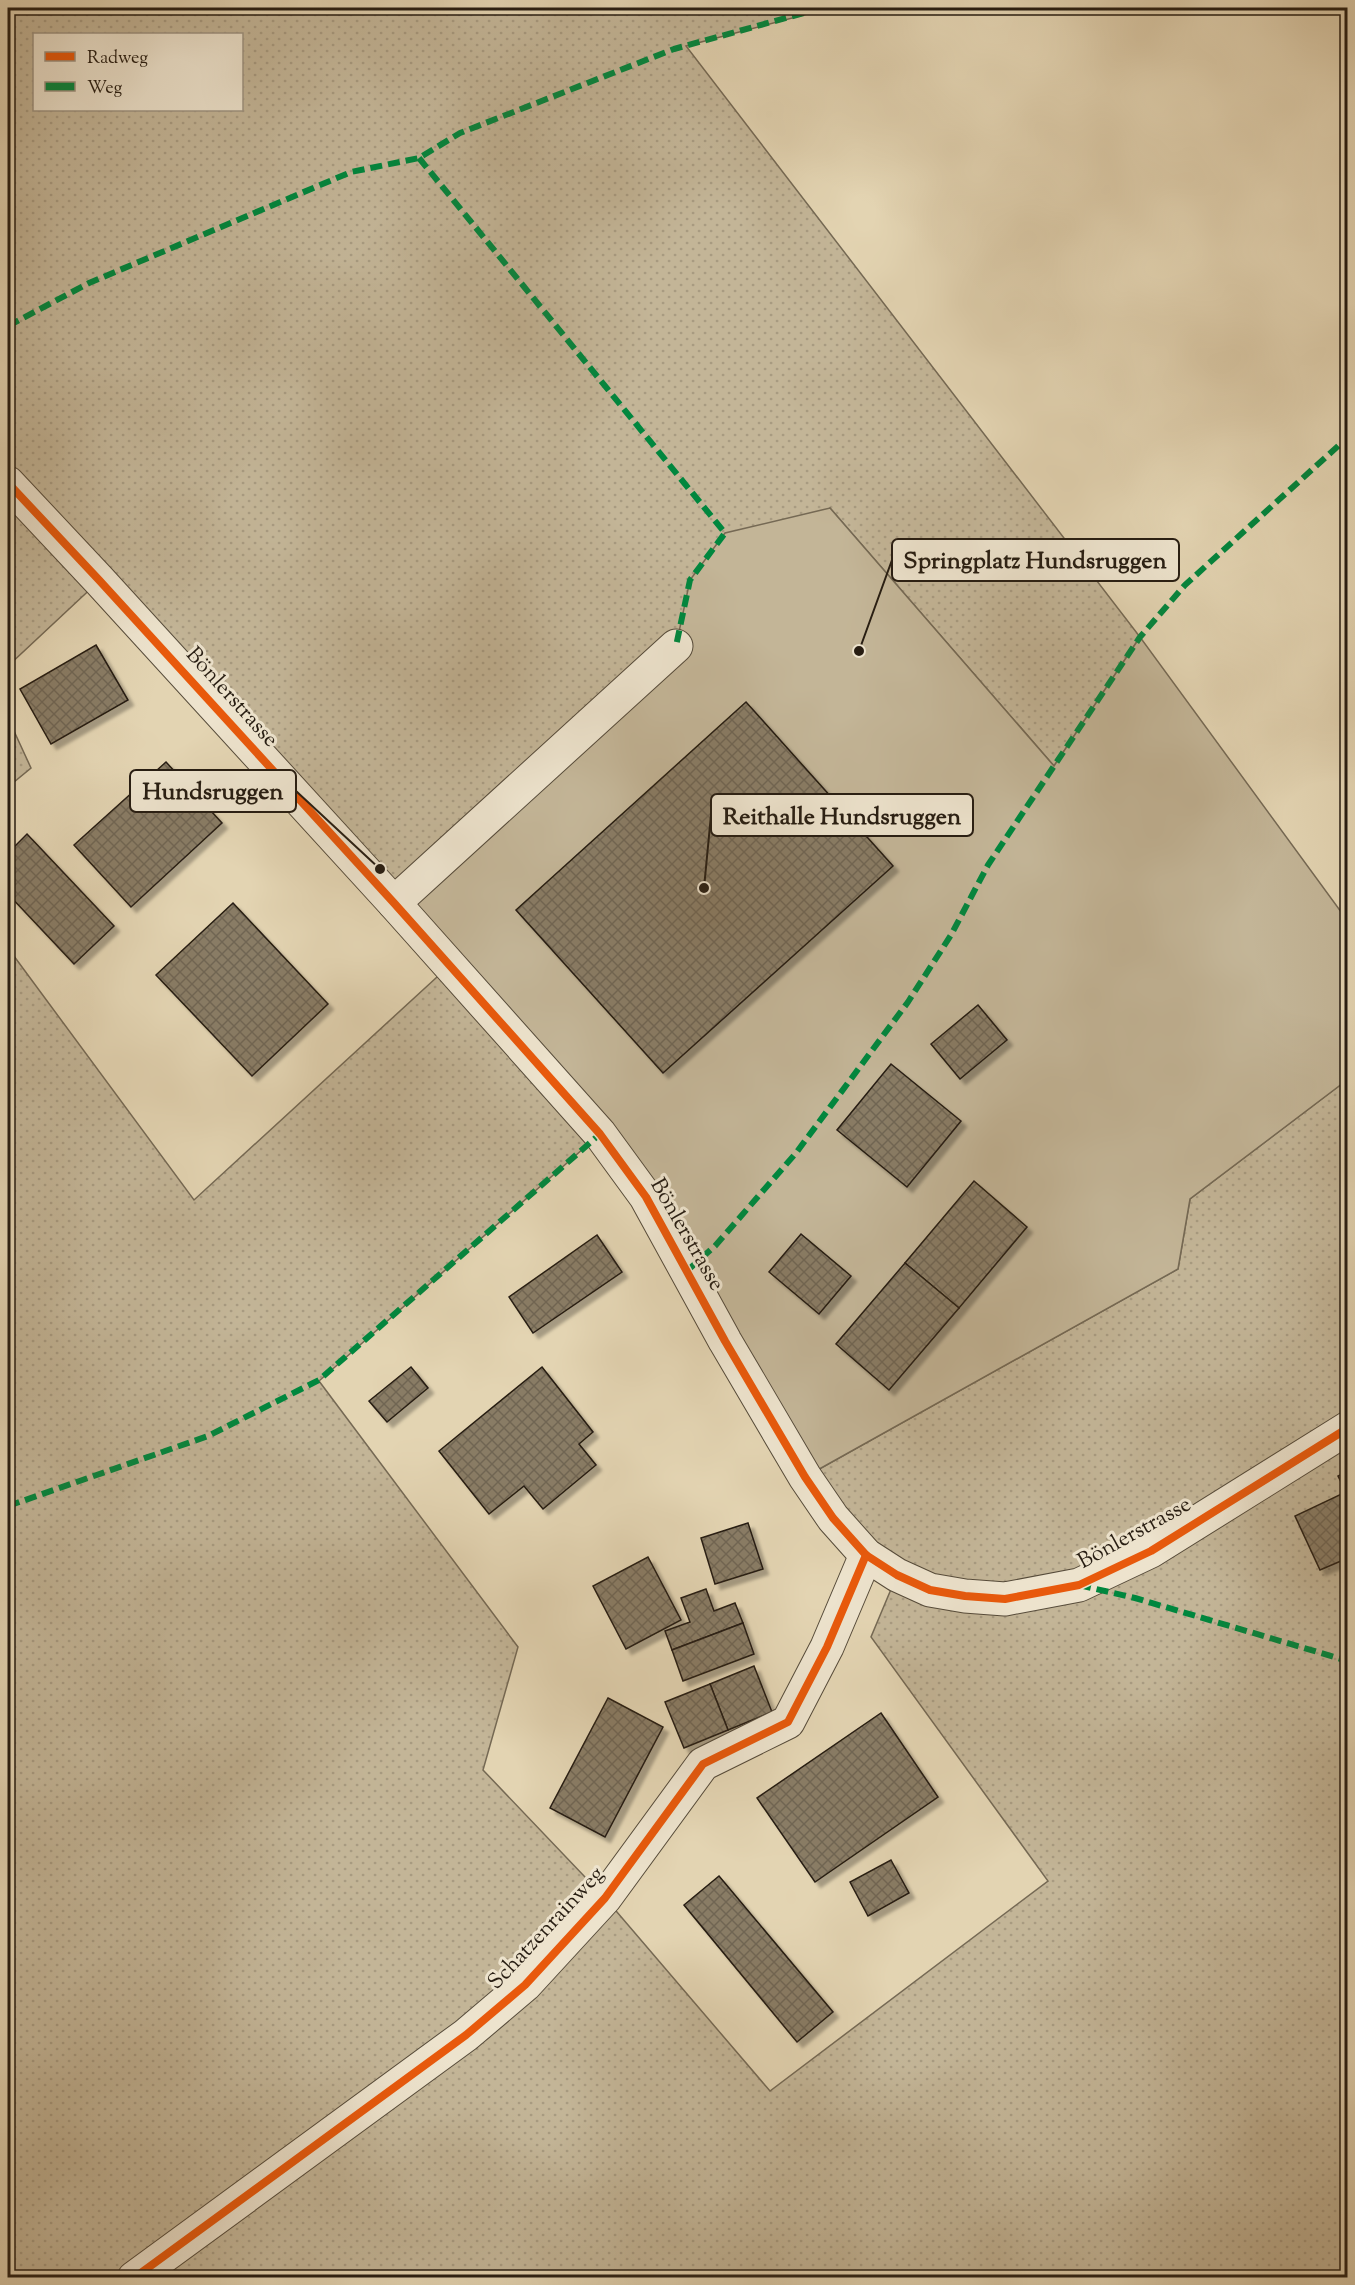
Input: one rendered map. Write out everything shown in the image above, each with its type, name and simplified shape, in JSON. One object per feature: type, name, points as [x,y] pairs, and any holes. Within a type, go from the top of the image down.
[{"type":"street","name":"Bönlerstrasse","points":[[8,483],[394,903],[600,1134],[646,1197],[725,1341],[805,1477],[833,1518],[866,1555],[897,1575],[930,1590],[965,1596],[1005,1599],[1079,1585],[1150,1551],[1347,1428]]},
{"type":"street","points":[[394,903],[676,646]]},
{"type":"street","name":"Schatzenrainweg","points":[[134,2277],[466,2035],[525,1985],[604,1898],[704,1764],[788,1722],[827,1647],[866,1555]]},
{"type":"shaded area","points":[[8,8],[830,8],[686,46],[1140,637],[1054,766],[830,508],[394,903],[99,581],[8,666]]},
{"type":"shaded area","points":[[830,508],[1054,766],[1140,637],[1347,920],[1347,1080],[1190,1199],[1178,1269],[805,1477],[646,1197],[394,903],[676,646],[690,580],[725,533]]},
{"type":"shaded area","points":[[8,718],[31,768],[8,787]]},
{"type":"shaded area","points":[[8,948],[194,1200],[449,966],[600,1134],[319,1381],[518,1647],[483,1770],[605,1898],[770,2091],[1048,1881],[871,1637],[897,1575],[805,1477],[1178,1269],[1190,1199],[1347,1080],[1347,2277],[8,2277]]},
{"type":"building","points":[[96,645],[128,700],[51,744],[20,689]]},
{"type":"building","points":[[746,702],[893,866],[663,1073],[516,910]]},
{"type":"building","points":[[166,762],[222,823],[131,907],[74,845]]},
{"type":"building","points":[[27,834],[114,926],[74,964],[8,894],[8,853]]},
{"type":"building","points":[[233,903],[328,1004],[252,1076],[156,975]]},
{"type":"building","points":[[978,1005],[1007,1040],[960,1079],[931,1044]]},
{"type":"building","points":[[891,1064],[961,1121],[907,1187],[837,1130]]},
{"type":"building","points":[[974,1181],[1027,1227],[959,1308],[905,1263]]},
{"type":"building","points":[[801,1234],[851,1276],[819,1314],[769,1272]]},
{"type":"building","points":[[597,1235],[622,1272],[533,1333],[509,1297]]},
{"type":"building","points":[[905,1263],[959,1308],[889,1390],[836,1344]]},
{"type":"building","points":[[411,1367],[428,1388],[387,1422],[369,1401]]},
{"type":"building","points":[[542,1367],[593,1432],[579,1444],[596,1465],[543,1509],[524,1486],[489,1514],[439,1451]]},
{"type":"building","points":[[1348,1471],[1348,1558],[1320,1570],[1295,1516],[1346,1492],[1338,1476]]},
{"type":"building","points":[[748,1523],[763,1569],[715,1584],[701,1538]]},
{"type":"building","points":[[648,1557],[681,1620],[626,1649],[593,1586]]},
{"type":"building","points":[[706,1589],[714,1611],[735,1603],[743,1623],[672,1650],[665,1631],[690,1622],[681,1598]]},
{"type":"building","points":[[743,1623],[754,1654],[683,1681],[672,1650]]},
{"type":"building","points":[[754,1666],[772,1712],[728,1730],[710,1684]]},
{"type":"building","points":[[710,1684],[728,1730],[684,1748],[665,1702]]},
{"type":"building","points":[[608,1698],[663,1727],[605,1837],[550,1808]]},
{"type":"building","points":[[881,1713],[938,1797],[815,1882],[757,1798]]},
{"type":"building","points":[[891,1860],[909,1893],[868,1916],[850,1882]]},
{"type":"building","points":[[719,1876],[833,2012],[797,2042],[684,1905]]},
{"type":"marked path","points":[[8,326],[89,283],[351,172],[419,158],[460,133],[674,49],[822,8]]},
{"type":"marked path","points":[[419,158],[725,533],[690,580],[676,646]]},
{"type":"marked path","points":[[688,1270],[715,1246],[796,1153],[908,1002],[951,935],[988,865],[1140,637],[1185,585],[1348,437]]},
{"type":"marked path","points":[[8,1506],[208,1436],[319,1380],[600,1134]]},
{"type":"marked path","points":[[1079,1585],[1135,1598],[1348,1661]]},
{"type":"cycle path","points":[[8,483],[394,903],[600,1134],[646,1197],[725,1341],[805,1477],[833,1518],[866,1555],[897,1575],[930,1590],[965,1596],[1005,1599],[1079,1585],[1151,1551],[1348,1428]]},
{"type":"cycle path","points":[[134,2278],[466,2035],[525,1985],[605,1898],[703,1764],[788,1722],[827,1647],[866,1555]]},
{"type":"place","name":"Springplatz Hundsruggen","points":[[859,651]]},
{"type":"place","name":"Hundsruggen","points":[[380,869]]},
{"type":"place","name":"Reithalle Hundsruggen","points":[[704,888]]}]
